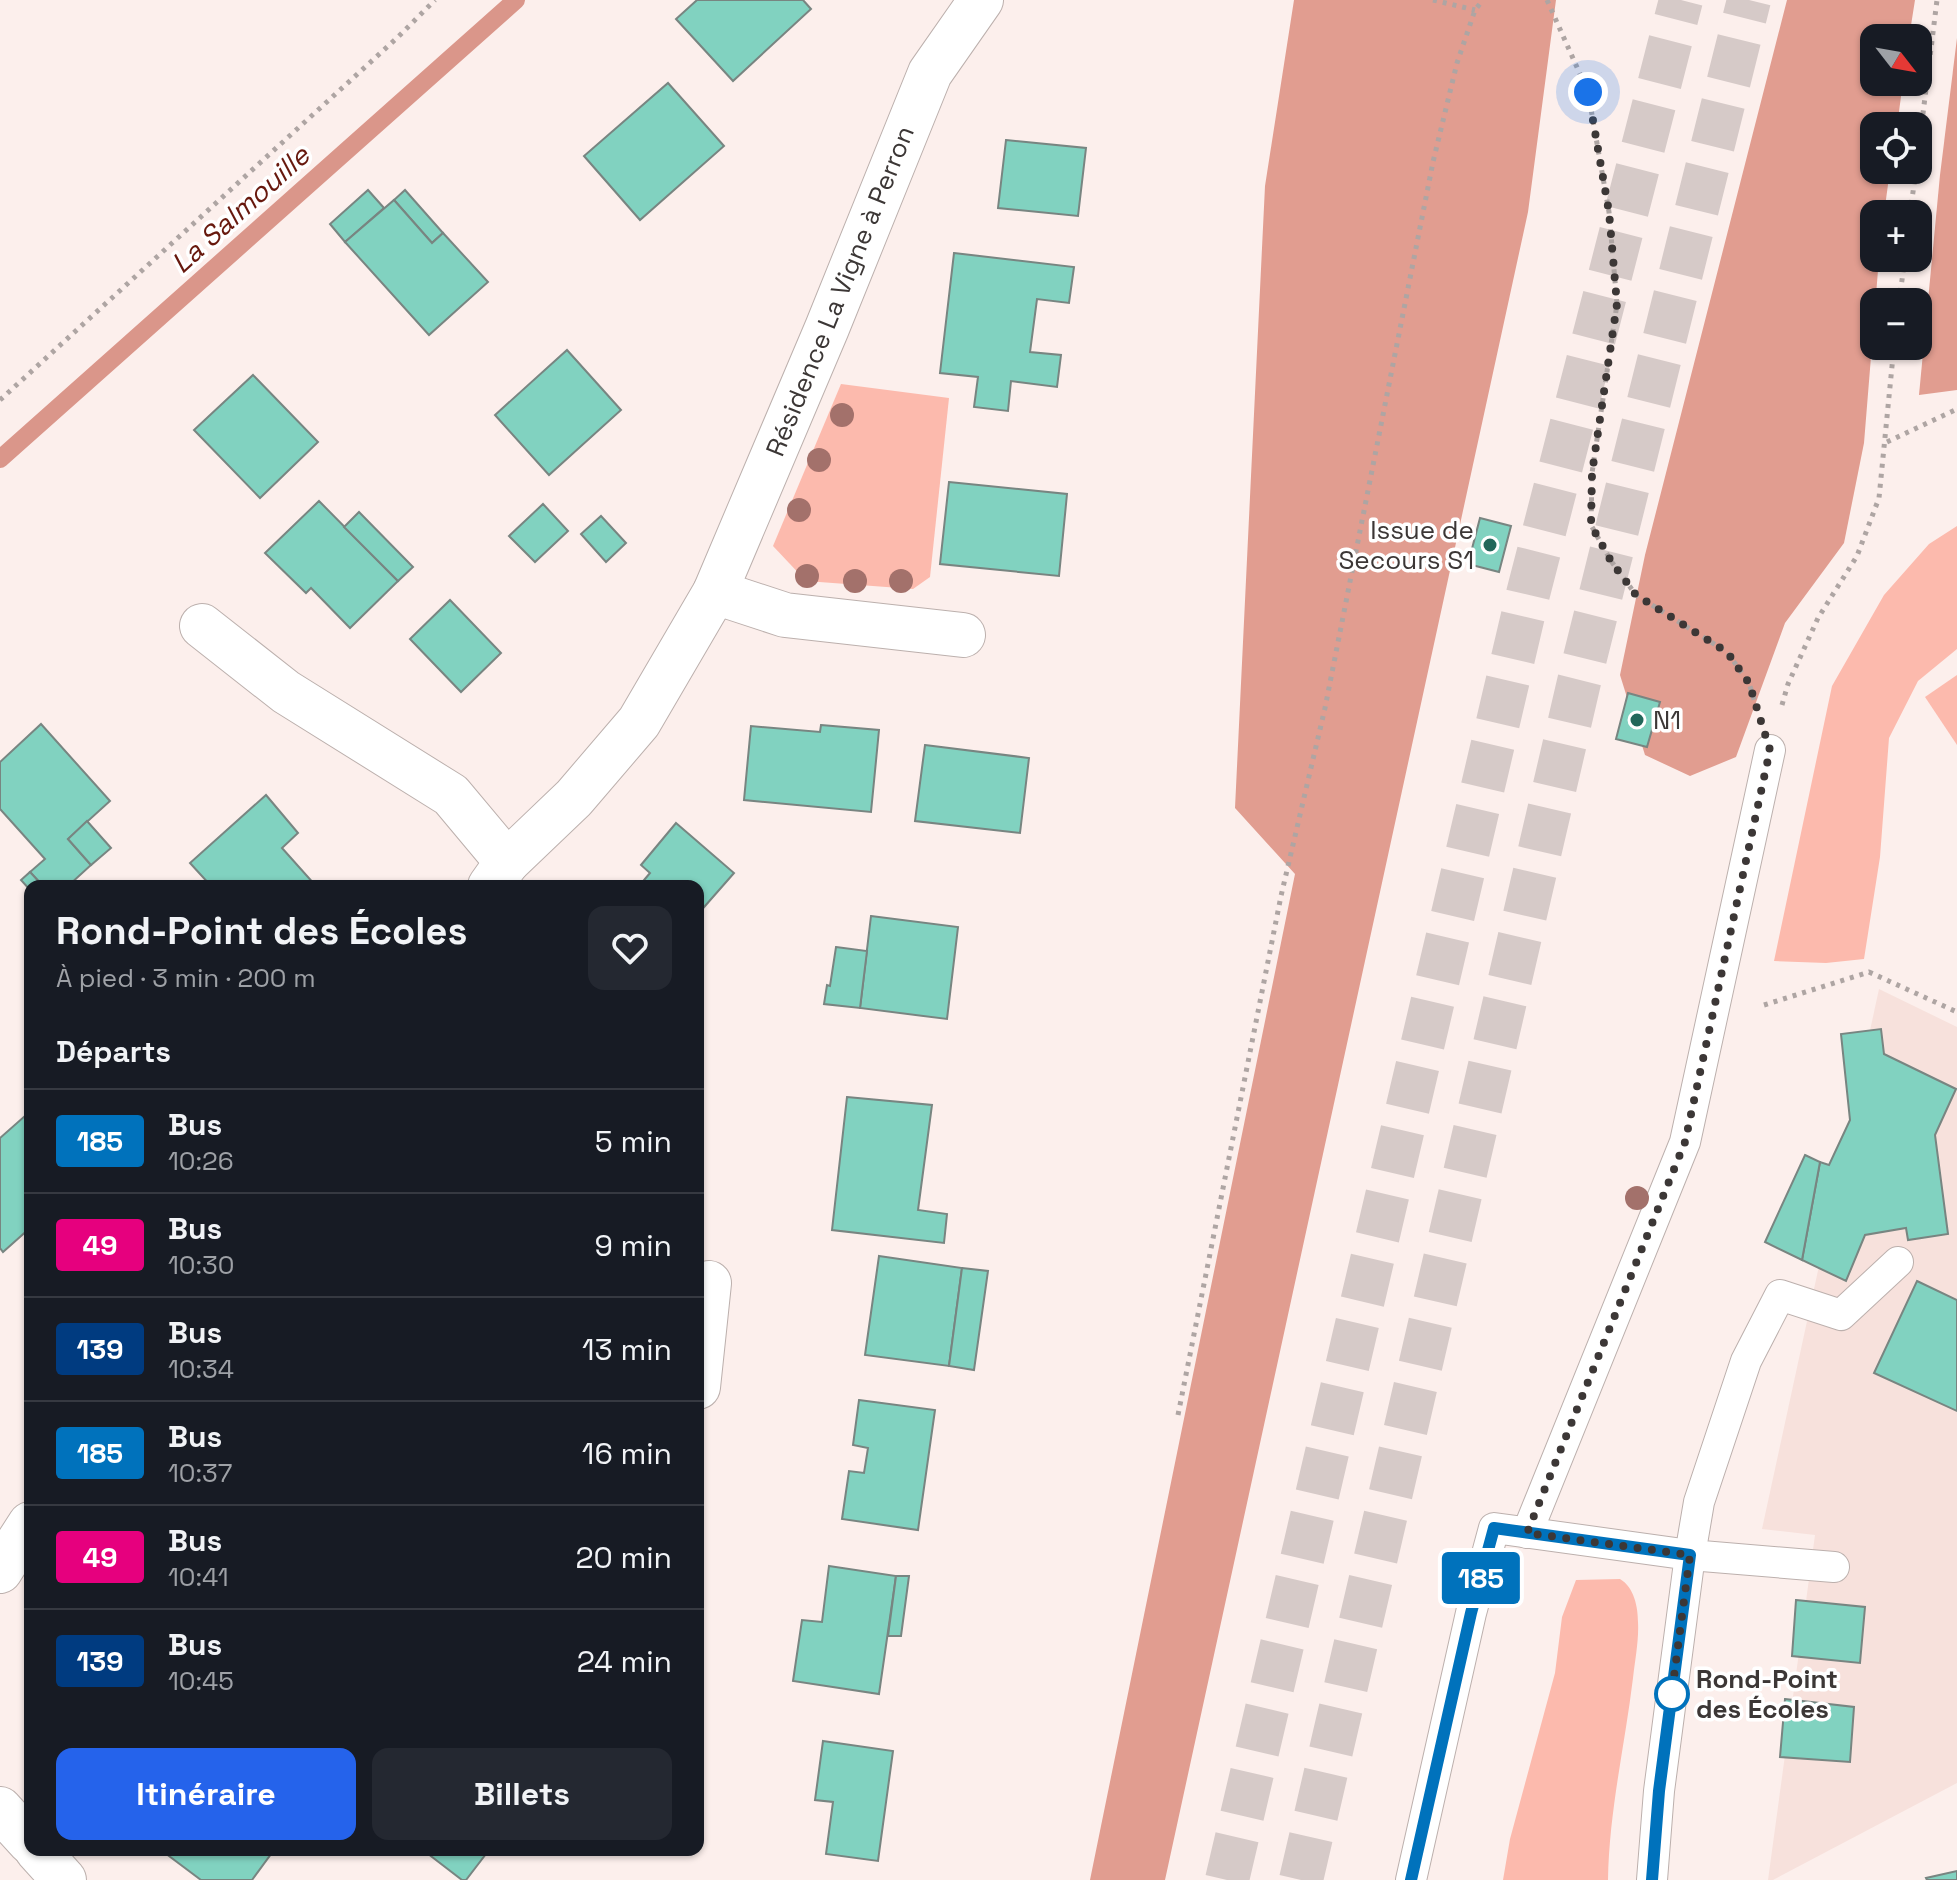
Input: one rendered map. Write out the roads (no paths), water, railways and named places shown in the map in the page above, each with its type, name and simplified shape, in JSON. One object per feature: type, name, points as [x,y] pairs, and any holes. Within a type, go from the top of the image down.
[{"type":"street","name":"Résidence La Vigne à Perron","points":[[202,626],[286,692],[451,795],[498,874],[574,798],[639,722],[715,592],[827,328],[930,73],[981,0]]},
{"type":"street","points":[[715,592],[785,615],[963,635]]},
{"type":"street","points":[[704,1330],[709,1283]]},
{"type":"street","points":[[0,1571],[24,1533]]},
{"type":"street","points":[[0,1809],[24,1835]]},
{"type":"street","points":[[42,1856],[64,1880]]},
{"type":"lane","points":[[1527,1533],[1685,1142],[1770,750]]},
{"type":"lane","points":[[1652,1880],[1659,1791],[1699,1502],[1746,1361],[1780,1295],[1841,1315],[1898,1262]]},
{"type":"lane","points":[[1411,1880],[1471,1613],[1494,1528],[1690,1555],[1834,1567]]},
{"type":"waterway","name":"La Salmouille","points":[[0,459],[516,0]]},
{"type":"tunnel","points":[[1227,1880],[1528,594],[1681,0]]},
{"type":"tunnel","points":[[1301,1880],[1579,682],[1749,0]]},
{"type":"place","name":"Issue de Secours S1","points":[[1490,545]]},
{"type":"place","name":"N1","points":[[1637,720]]},
{"type":"place","name":"Rond-Point des Écoles","points":[[1672,1694]]}]
